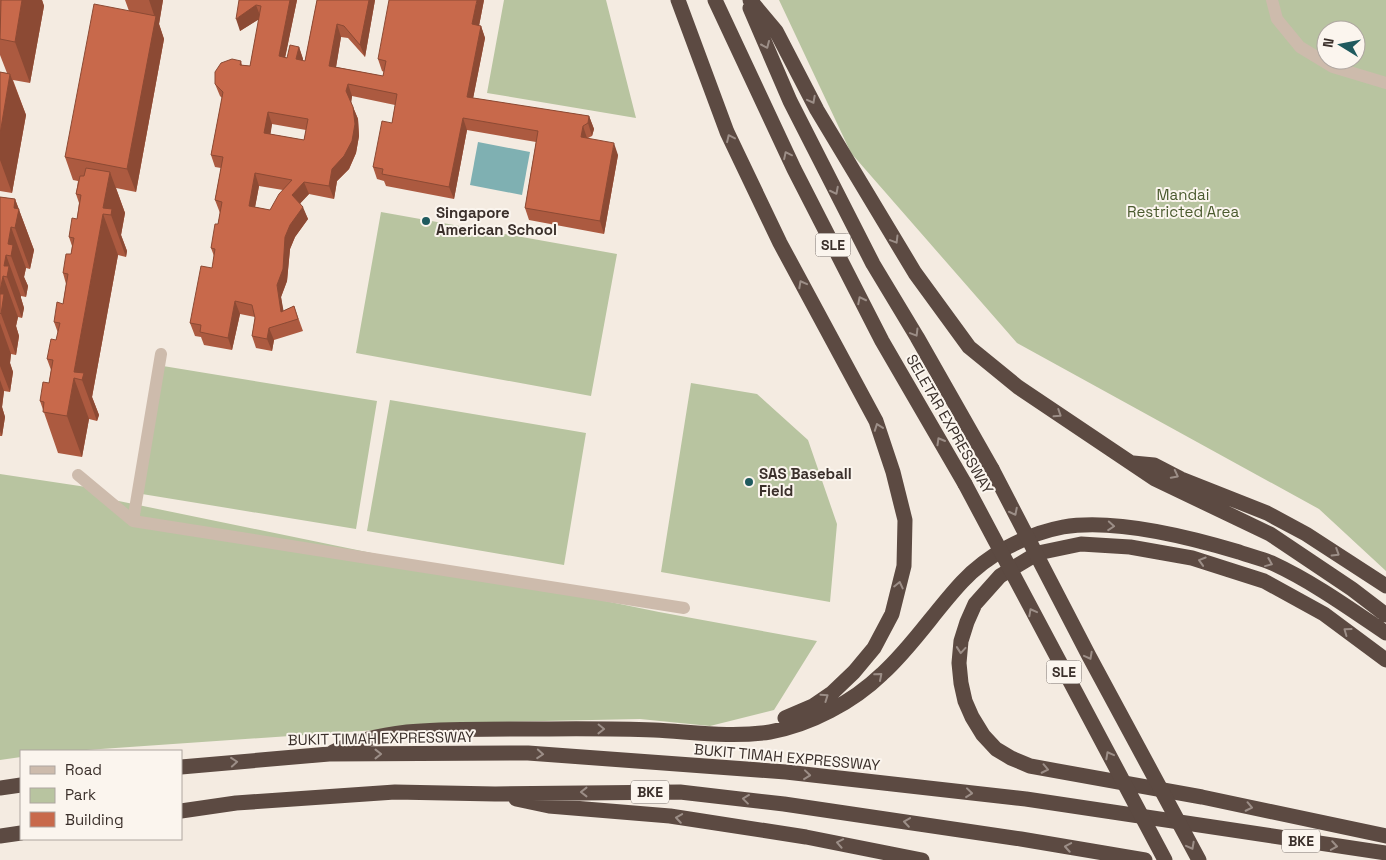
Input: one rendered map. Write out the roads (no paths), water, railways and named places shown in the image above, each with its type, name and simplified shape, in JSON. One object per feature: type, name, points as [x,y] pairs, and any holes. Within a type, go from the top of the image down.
[{"type":"highway","points":[[678,0],[727,132],[780,243],[876,421],[905,520],[904,566],[892,614],[874,648],[854,672],[813,706],[794,716],[714,735]]},
{"type":"highway","name":"SELETAR EXPRESSWAY","points":[[715,0],[794,169],[869,315],[965,484],[1165,860]]},
{"type":"highway","points":[[748,0],[776,32],[817,110],[915,273],[969,347],[1018,387],[1128,462],[1155,479],[1270,534],[1386,615]]},
{"type":"highway","points":[[748,0],[790,100],[873,264],[992,469],[1198,860]]},
{"type":"highway","points":[[1128,462],[1154,465],[1182,479],[1267,513],[1306,534],[1386,586]]},
{"type":"highway","points":[[329,754],[352,742],[390,734],[456,730],[616,730],[733,735],[768,732],[797,724],[847,702],[882,675],[964,580],[988,560],[1018,542],[1063,527],[1089,525],[1131,528],[1197,539],[1271,562],[1331,595],[1386,633]]},
{"type":"highway","points":[[1386,660],[1324,614],[1264,581],[1192,558],[1130,547],[1081,544],[1038,554],[1000,576],[975,604],[961,641],[960,663],[961,683],[965,701],[983,735],[996,749],[1030,766],[1202,797],[1386,836]]},
{"type":"highway","name":"BUKIT TIMAH EXPRESSWAY","points":[[182,767],[329,754],[528,754],[786,772],[1026,799],[1386,853]]},
{"type":"highway","points":[[0,788],[20,785]]},
{"type":"highway","name":"BKE","points":[[182,811],[236,803],[396,792],[495,794],[680,792],[804,806],[1145,860]]},
{"type":"highway","points":[[495,794],[549,806],[670,816],[806,837],[922,860]]},
{"type":"highway","points":[[0,836],[20,833]]},
{"type":"street","points":[[1272,0],[1277,19],[1300,47],[1333,67],[1386,83]]},
{"type":"street","points":[[133,521],[161,354]]},
{"type":"street","points":[[78,475],[133,521],[684,608]]},
{"type":"water","points":[[478,142],[530,152],[522,195],[470,185]]},
{"type":"place","name":"Singapore American School","points":[[426,221]]},
{"type":"place","name":"SAS Baseball Field","points":[[749,482]]},
{"type":"park label","name":"Mandai Restricted Area","points":[[1183,202]]}]
